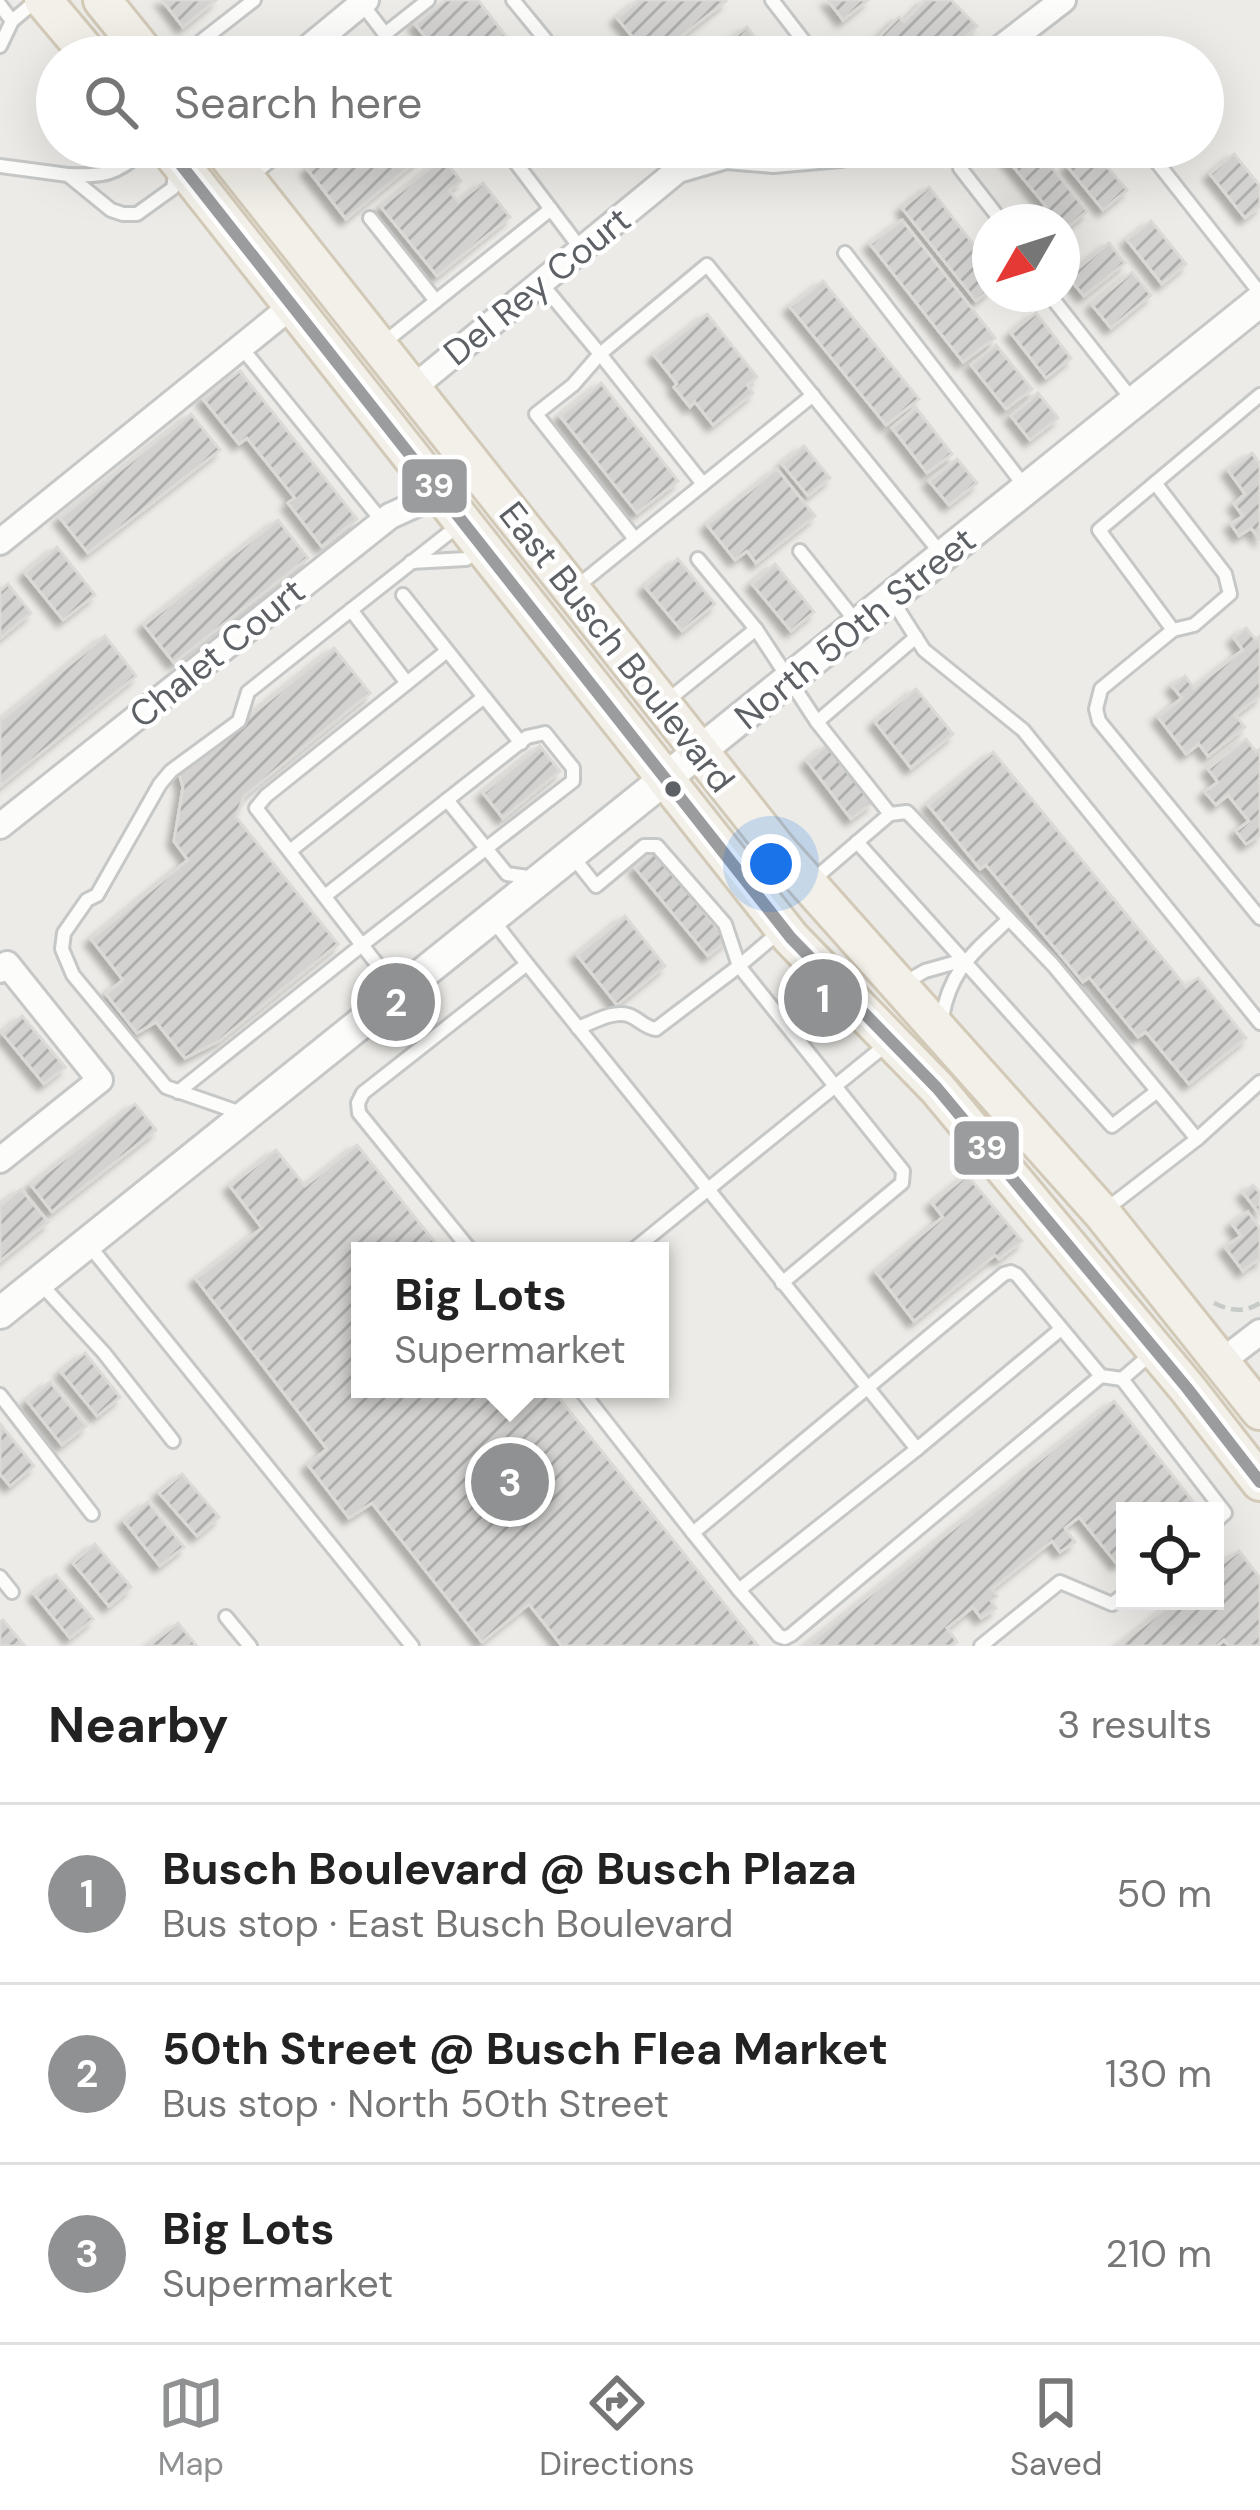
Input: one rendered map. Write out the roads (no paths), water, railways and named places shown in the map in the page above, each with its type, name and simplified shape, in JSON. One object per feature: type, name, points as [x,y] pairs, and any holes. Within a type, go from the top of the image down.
[{"type":"main road","points":[[40,0],[72,36]]},
{"type":"main road","points":[[102,0],[131,36]]},
{"type":"main road","name":"East Busch Boulevard","points":[[191,168],[784,928],[937,1088],[1260,1482]]},
{"type":"main road","name":"East Busch Boulevard","points":[[237,168],[700,753],[808,884],[1102,1213],[1260,1411]]},
{"type":"main road","points":[[937,1088],[990,1121],[1062,1197],[1102,1213]]},
{"type":"street","points":[[1016,36],[1063,0]]},
{"type":"street","points":[[320,36],[354,4]]},
{"type":"street","name":"Del Rey Court","points":[[413,388],[685,168]]},
{"type":"street","name":"North 50th Street","points":[[0,1313],[666,781],[1260,297]]},
{"type":"street","points":[[0,542],[293,304]]},
{"type":"street","name":"Chalet Court","points":[[0,826],[396,511],[462,520]]},
{"type":"street","points":[[0,970],[7,964],[100,1080],[0,1160]]},
{"type":"street","points":[[1221,1362],[1260,1332]]},
{"type":"lane","points":[[0,46],[12,21],[40,0]]},
{"type":"lane","points":[[209,36],[254,0]]},
{"type":"lane","points":[[354,4],[385,34],[428,0]]},
{"type":"lane","points":[[513,0],[543,36]]},
{"type":"lane","points":[[772,0],[800,36]]},
{"type":"lane","points":[[0,5],[12,21]]},
{"type":"lane","points":[[0,166],[68,175],[110,174],[119,168]]},
{"type":"lane","points":[[68,175],[111,210],[137,214],[173,188],[176,168]]},
{"type":"lane","points":[[247,180],[262,168]]},
{"type":"lane","points":[[519,168],[582,250]]},
{"type":"lane","points":[[960,168],[988,204]]},
{"type":"lane","points":[[1161,168],[1260,297]]},
{"type":"lane","points":[[380,346],[551,209]]},
{"type":"lane","points":[[370,218],[436,301]]},
{"type":"lane","points":[[844,253],[1027,489]]},
{"type":"lane","points":[[635,539],[536,414],[706,265],[943,557]]},
{"type":"lane","points":[[541,284],[703,484]]},
{"type":"lane","points":[[1063,312],[1134,402]]},
{"type":"lane","points":[[241,347],[382,521]]},
{"type":"lane","points":[[573,590],[813,395]]},
{"type":"lane","points":[[1173,630],[1099,530],[1260,395]]},
{"type":"lane","points":[[1155,483],[1225,574],[1230,594],[1194,625],[1173,630],[1101,689],[1096,709],[1099,721],[1260,918]]},
{"type":"lane","points":[[247,1115],[166,1087],[73,975],[62,950],[64,933],[87,900],[98,895],[171,771],[239,722],[248,692],[462,520]]},
{"type":"lane","points":[[410,562],[466,559],[462,520]]},
{"type":"lane","points":[[800,551],[858,625]]},
{"type":"lane","points":[[698,560],[756,629],[817,722],[890,814]]},
{"type":"lane","points":[[403,595],[521,743]]},
{"type":"lane","points":[[891,599],[924,650],[1023,730],[1260,1023]]},
{"type":"lane","points":[[351,610],[407,683]]},
{"type":"lane","points":[[663,705],[756,629]]},
{"type":"lane","points":[[817,722],[916,637]]},
{"type":"lane","points":[[400,993],[256,808],[447,650]]},
{"type":"lane","points":[[290,851],[484,698]]},
{"type":"lane","points":[[178,1092],[572,781],[573,768],[545,734],[527,737],[325,896]]},
{"type":"lane","points":[[447,800],[507,874],[542,879]]},
{"type":"lane","points":[[808,884],[890,814],[907,812],[1053,965],[1197,1139]]},
{"type":"lane","points":[[857,842],[1112,1126],[1156,1092]]},
{"type":"lane","points":[[572,856],[596,886],[644,847],[657,846],[725,924],[739,966],[903,1172],[902,1183],[782,1283]]},
{"type":"lane","points":[[492,919],[917,1449]]},
{"type":"lane","points":[[940,1031],[950,988],[964,960],[1009,919]]},
{"type":"lane","points":[[578,1028],[611,1015],[628,1015],[656,1029],[784,928]]},
{"type":"lane","points":[[900,985],[925,971],[964,960]]},
{"type":"lane","points":[[463,1242],[359,1113],[358,1103],[363,1093],[527,964]]},
{"type":"lane","points":[[643,1242],[891,1040]]},
{"type":"lane","points":[[1102,1213],[1197,1139],[1260,1082]]},
{"type":"lane","points":[[87,1243],[412,1646]]},
{"type":"lane","points":[[693,1533],[1011,1272],[1101,1376],[1122,1379],[1217,1502]]},
{"type":"lane","points":[[39,1282],[104,1353],[173,1441]]},
{"type":"lane","points":[[739,1590],[1060,1329]]},
{"type":"lane","points":[[1122,1379],[1155,1350]]},
{"type":"lane","points":[[587,1398],[739,1590],[778,1636],[785,1638],[1101,1376]]},
{"type":"lane","points":[[0,1395],[92,1514]]},
{"type":"lane","points":[[0,1577],[12,1592]]},
{"type":"lane","points":[[981,1646],[1060,1582],[1112,1604],[1116,1601]]},
{"type":"lane","points":[[226,1617],[250,1646]]},
{"type":"place","name":"Busch Boulevard @ Busch Plaza","points":[[823,998]]},
{"type":"place","name":"50th Street @ Busch Flea Market","points":[[396,1002]]},
{"type":"place","name":"Big Lots","points":[[510,1482]]}]
